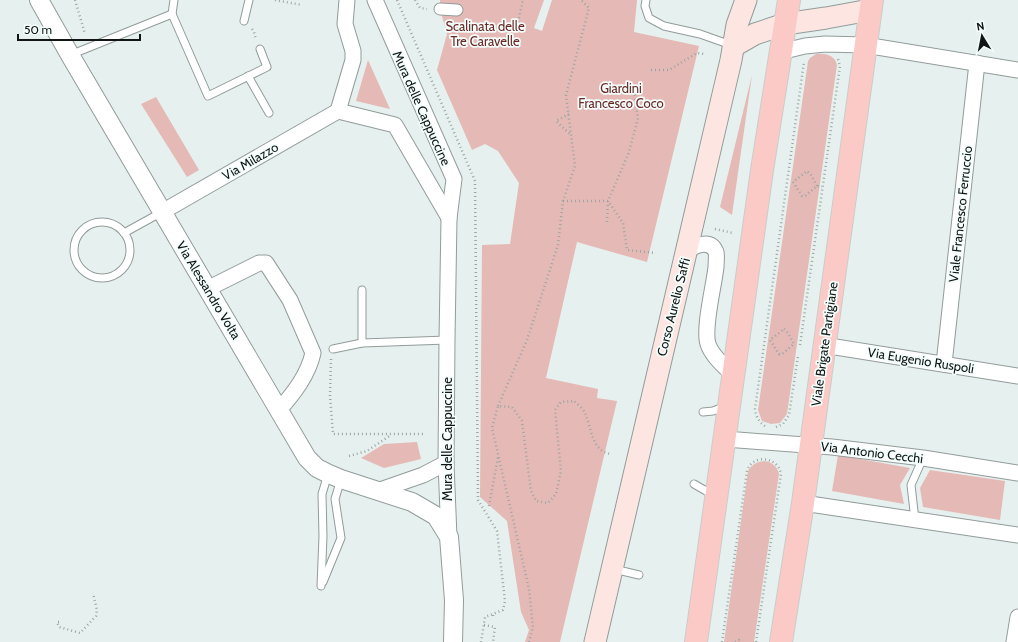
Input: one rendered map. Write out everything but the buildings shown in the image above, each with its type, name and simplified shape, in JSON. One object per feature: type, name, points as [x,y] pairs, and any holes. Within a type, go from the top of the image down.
[{"type":"main road","points":[[696,642],[762,170],[789,0]]},
{"type":"main road","name":"Corso Aurelio Saffi","points":[[594,642],[734,46],[737,25],[745,2]]},
{"type":"main road","name":"Viale Brigate Partigiane","points":[[781,642],[803,503],[871,5],[826,18],[785,24]]},
{"type":"main road","points":[[734,46],[755,34],[785,24]]},
{"type":"street","name":"Via Alessandro Volta","points":[[39,0],[307,458],[316,468],[335,476],[412,502]]},
{"type":"street","name":"Mura delle Cappuccine","points":[[376,0],[454,179],[449,218],[446,463],[449,537],[454,600],[452,642]]},
{"type":"street","points":[[338,111],[353,60],[353,51],[345,24],[348,1]]},
{"type":"street","points":[[440,9],[457,10]]},
{"type":"street","points":[[780,52],[805,46],[825,44],[866,45],[1018,70]]},
{"type":"street","name":"Viale Francesco Ferruccio","points":[[944,364],[977,63]]},
{"type":"street","name":"Mura delle Cappuccine","points":[[338,111],[395,125],[449,218]]},
{"type":"street","name":"Via Milazzo","points":[[162,212],[338,111]]},
{"type":"street","points":[[686,251],[697,245],[707,244],[716,251],[715,279],[707,330],[708,344],[717,358],[733,375]]},
{"type":"street","points":[[208,289],[263,262],[266,263],[290,300],[313,353],[311,362],[298,388],[279,410]]},
{"type":"street","name":"Via Eugenio Ruspoli","points":[[824,345],[1018,376]]},
{"type":"street","name":"Via Antonio Cecchi","points":[[725,439],[832,446],[1018,473]]},
{"type":"street","points":[[378,491],[423,475],[446,463]]},
{"type":"street","name":"Mura delle Cappuccine","points":[[412,502],[436,516],[449,537]]},
{"type":"street","points":[[803,503],[1018,535]]},
{"type":"street","points":[[1014,642],[1018,617]]},
{"type":"lane","points":[[174,0],[172,14],[208,96],[267,67],[260,49]]},
{"type":"lane","points":[[244,21],[249,0]]},
{"type":"lane","points":[[646,0],[645,6],[650,18],[664,26],[700,34],[734,46]]},
{"type":"lane","points":[[70,55],[172,14]]},
{"type":"lane","points":[[248,76],[269,113]]},
{"type":"lane","points":[[124,232],[162,212]]},
{"type":"lane","points":[[106,222],[116,225],[124,232],[129,242],[130,253],[127,264],[119,272],[110,277],[99,278],[88,274],[80,267],[75,258],[74,247],[77,236],[85,228],[94,223],[106,222]]},
{"type":"lane","points":[[362,290],[362,343]]},
{"type":"lane","points":[[333,349],[362,343],[447,340]]},
{"type":"lane","points":[[703,412],[713,411],[729,404]]},
{"type":"lane","points":[[915,520],[911,485],[923,458]]},
{"type":"lane","points":[[335,476],[335,499],[341,538],[322,586],[322,494],[335,476]]},
{"type":"lane","points":[[694,484],[717,497]]},
{"type":"lane","points":[[612,568],[639,575]]},
{"type":"path","points":[[75,0],[85,34]]},
{"type":"path","points":[[275,0],[302,5]]},
{"type":"path","points":[[397,0],[475,181],[478,500],[497,531],[505,601],[504,610],[485,618],[481,642]]},
{"type":"path","points":[[518,22],[523,0]]},
{"type":"path","points":[[529,642],[533,627],[529,589],[492,428],[498,406],[527,340],[558,245],[563,201],[575,166],[566,95],[589,8],[581,0]]},
{"type":"path","points":[[651,70],[669,70],[697,53],[705,54]]},
{"type":"path","points":[[800,345],[840,66],[839,60],[835,56]]},
{"type":"path","points":[[769,427],[761,423],[755,414],[755,409],[804,62],[807,58]]},
{"type":"path","points":[[607,222],[608,201],[629,152],[638,118],[634,91]]},
{"type":"path","points":[[569,114],[556,121],[571,135]]},
{"type":"path","points":[[793,182],[806,170],[811,175],[816,186]]},
{"type":"path","points":[[787,181],[793,182],[802,196],[805,196],[816,186]]},
{"type":"path","points":[[816,186],[822,187]]},
{"type":"path","points":[[563,201],[608,201]]},
{"type":"path","points":[[608,201],[623,223],[627,250],[656,253]]},
{"type":"path","points":[[710,228],[733,233]]},
{"type":"path","points":[[784,328],[794,344],[782,354],[779,354],[770,340],[784,328]]},
{"type":"path","points":[[333,349],[331,353],[330,396],[333,434],[425,434]]},
{"type":"path","points":[[774,427],[783,424],[789,415],[798,356]]},
{"type":"path","points":[[498,406],[512,407],[522,421],[531,491],[536,501],[548,503],[556,494],[560,471],[555,410],[561,402],[574,401],[584,411],[598,449],[605,453],[611,454]]},
{"type":"path","points":[[349,456],[367,451],[392,435]]},
{"type":"path","points":[[489,506],[498,455]]},
{"type":"path","points":[[722,642],[747,471],[754,462],[766,459],[777,465],[781,474],[756,642]]},
{"type":"path","points":[[59,622],[57,622],[59,628],[80,633],[96,616],[98,610],[93,593]]},
{"type":"path","points":[[493,614],[493,619]]},
{"type":"path","points":[[484,625],[495,627],[493,642]]},
{"type":"path","points":[[735,642],[739,640],[742,642]]},
{"type":"green space","name":"Giardini Francesco Coco","points":[[440,0],[544,0],[534,28],[542,31],[552,0],[637,0],[634,32],[699,46],[647,262],[577,242],[546,378],[598,389],[597,398],[617,401],[560,642],[525,642],[529,630],[521,612],[507,521],[480,497],[482,245],[510,244],[519,183],[498,151],[485,144],[472,150],[437,70],[447,34],[440,9]]},
{"type":"green space","points":[[816,54],[829,55],[834,59],[837,65],[787,414],[780,423],[771,424],[762,421],[758,410],[808,61]]},
{"type":"green space","points":[[368,60],[390,109],[356,101]]},
{"type":"green space","points":[[752,75],[732,215],[720,207]]},
{"type":"green space","points":[[156,97],[199,170],[187,177],[141,104]]},
{"type":"green space","points":[[417,442],[421,459],[384,468],[361,458],[384,444]]},
{"type":"green space","points":[[838,455],[910,468],[900,485],[904,504],[832,491]]},
{"type":"green space","points":[[764,461],[774,465],[779,474],[754,642],[724,642],[748,471],[755,464]]},
{"type":"green space","points":[[930,470],[1005,481],[1000,520],[923,507],[920,488]]},
{"type":"park label","name":"Scalinata delle Tre Caravelle","points":[[485,34]]}]
